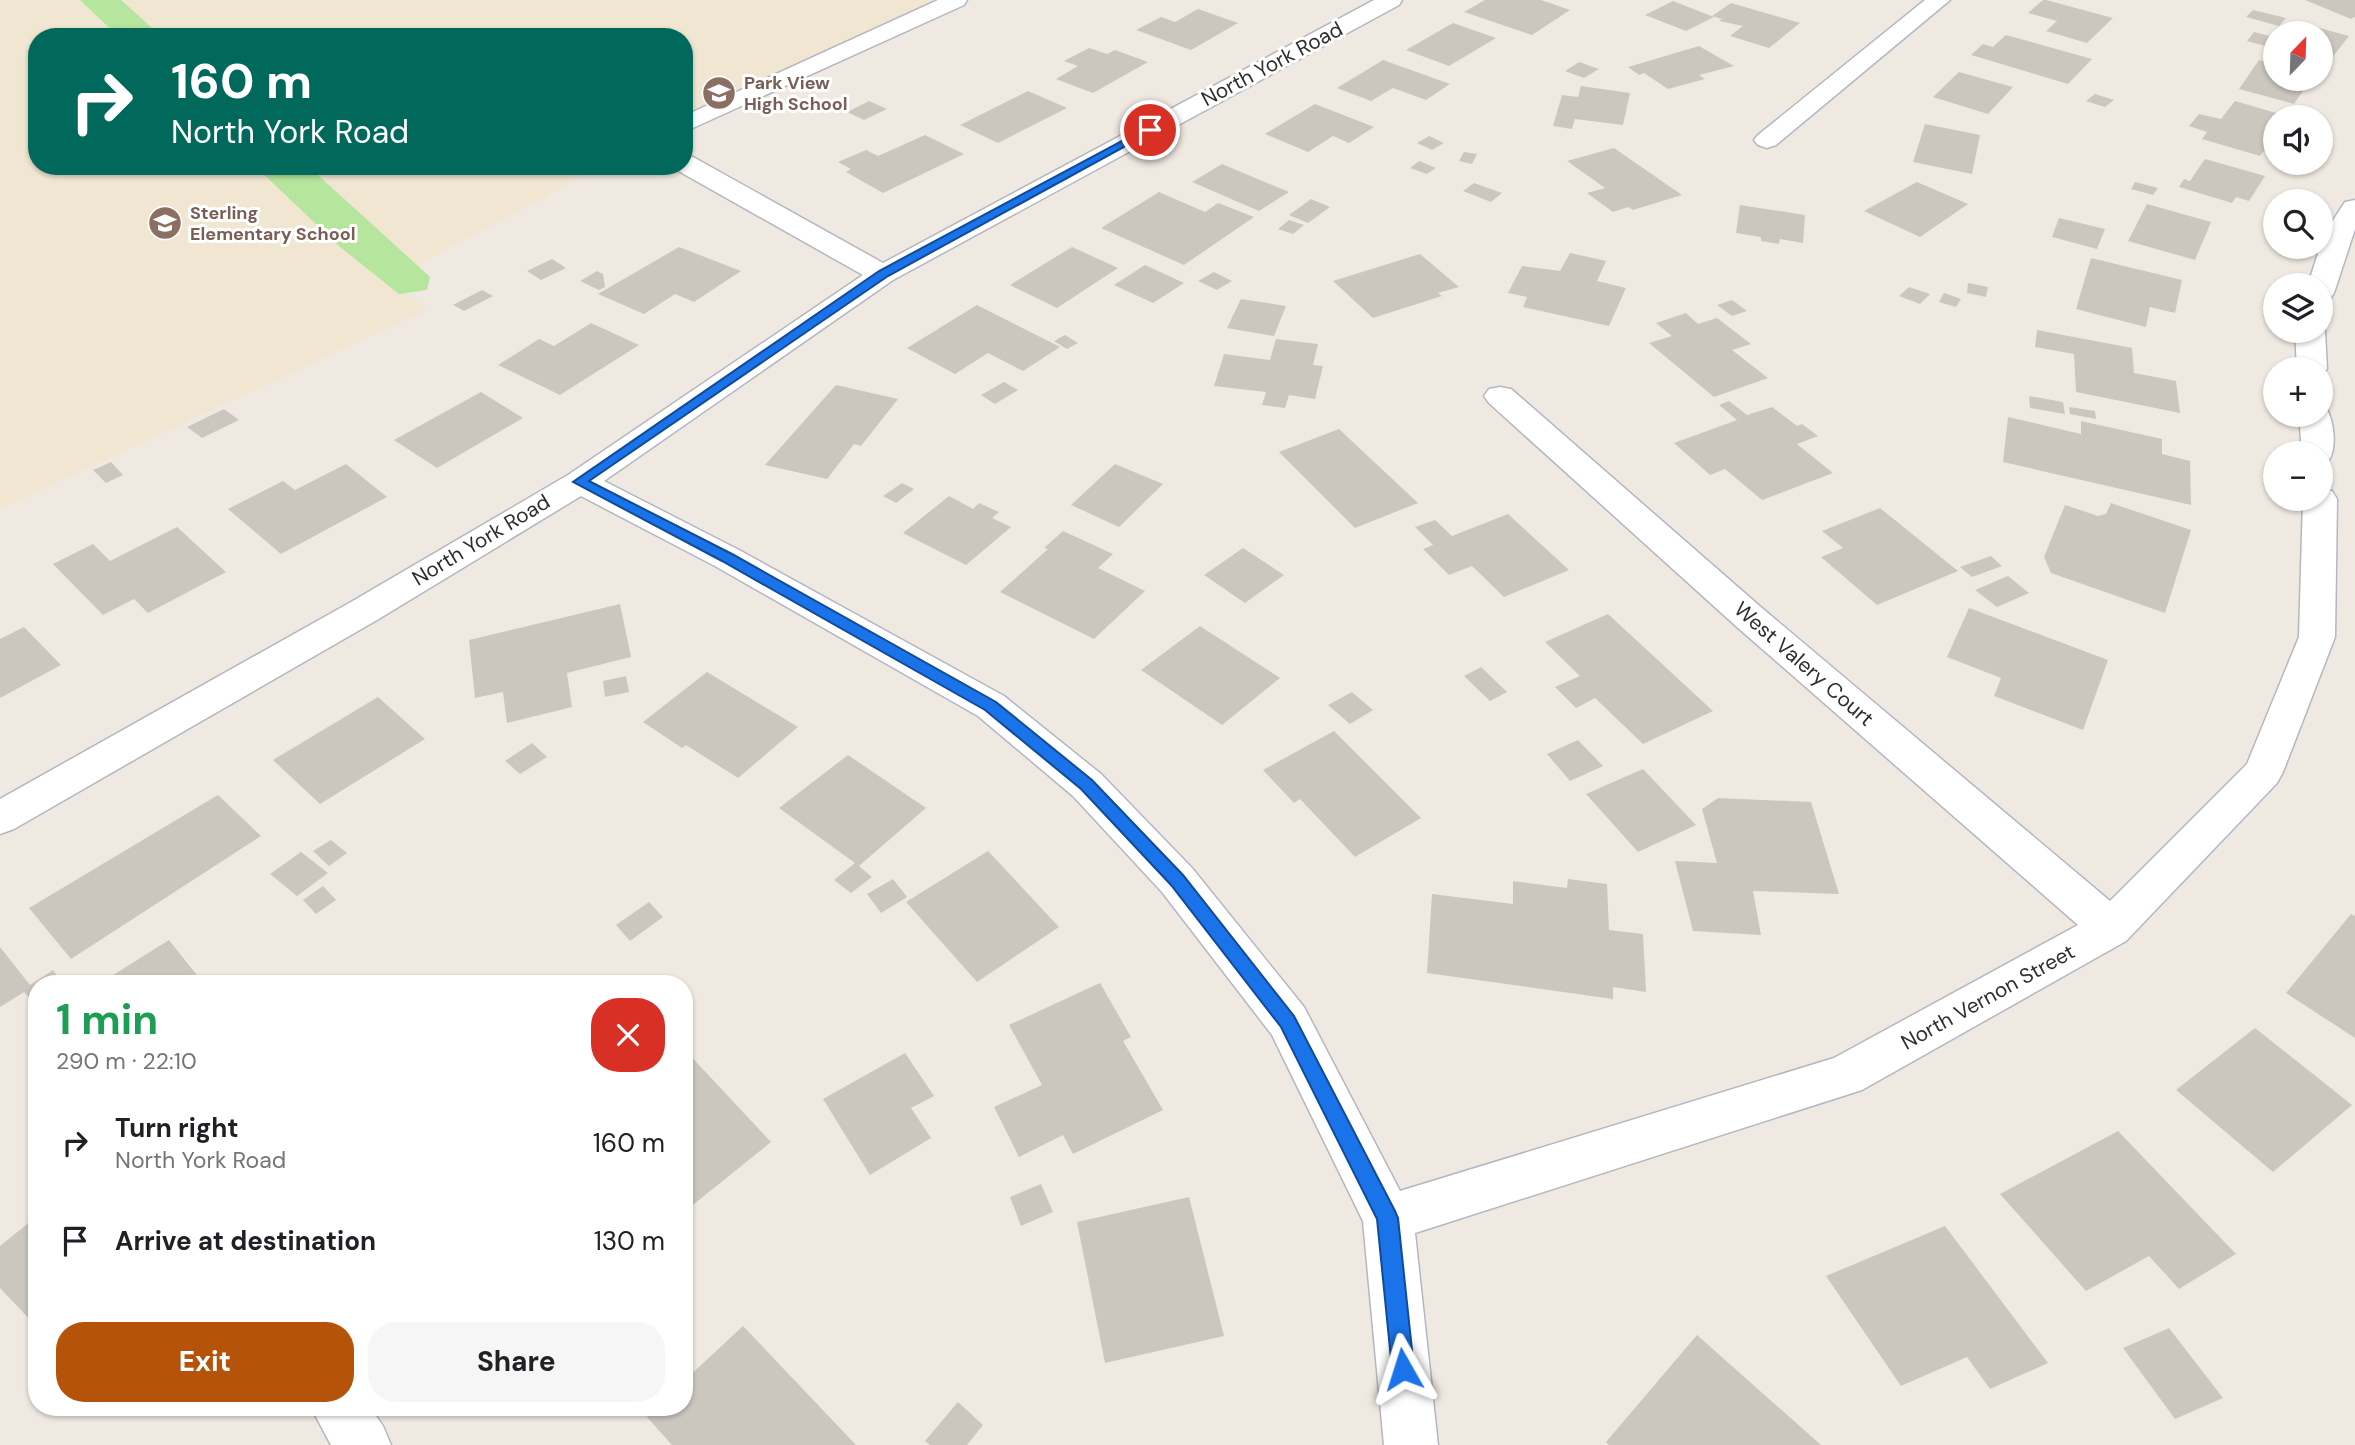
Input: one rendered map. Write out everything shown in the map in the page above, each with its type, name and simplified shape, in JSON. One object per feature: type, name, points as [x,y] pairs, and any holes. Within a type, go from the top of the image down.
[{"type":"street","points":[[693,121],[956,0]]},
{"type":"street","name":"North York Road","points":[[0,818],[364,611],[579,482],[883,274],[1391,0]]},
{"type":"street","points":[[1767,140],[1939,0]]},
{"type":"street","points":[[693,168],[883,274]]},
{"type":"street","points":[[2326,273],[2338,234],[2355,208]]},
{"type":"street","name":"West Valery Court","points":[[1500,396],[1750,618],[2111,928]]},
{"type":"street","points":[[579,482],[727,558],[991,706],[1087,785],[1177,880],[1288,1021],[1388,1218],[1411,1445]]},
{"type":"street","name":"North Vernon Street","points":[[1388,1218],[1846,1075],[2111,928],[2263,772],[2316,637],[2320,511]]},
{"type":"shaded area","name":"Sterling Elementary School","points":[[0,0],[956,0],[693,121],[693,28],[28,28],[28,175],[586,175],[392,279],[427,310],[0,509]]},
{"type":"green space","points":[[80,0],[121,0],[152,28],[110,28]]},
{"type":"green space","points":[[264,175],[318,175],[430,277],[427,290],[399,294],[339,246]]},
{"type":"building","points":[[1485,0],[1541,0],[1570,10],[1532,35],[1464,12]]},
{"type":"building","points":[[2043,0],[2113,18],[2087,43],[2046,31],[2057,21],[2028,13]]},
{"type":"building","points":[[2305,0],[2355,0],[2355,17],[2351,19]]},
{"type":"building","points":[[1673,1],[1714,17],[1686,31],[1645,15]]},
{"type":"building","points":[[1731,3],[1800,23],[1769,48],[1730,36],[1743,26],[1719,21],[1722,19],[1712,16]]},
{"type":"building","points":[[1198,9],[1238,23],[1191,50],[1136,30],[1161,17],[1175,22]]},
{"type":"building","points":[[2253,10],[2286,18],[2283,21],[2263,22],[2246,17]]},
{"type":"building","points":[[1453,23],[1496,38],[1449,66],[1406,50]]},
{"type":"building","points":[[2254,32],[2263,34],[2263,45],[2247,41]]},
{"type":"building","points":[[2333,32],[2349,36],[2333,57]]},
{"type":"building","points":[[2006,35],[2092,59],[2068,84],[1971,55],[1983,44],[1993,47]]},
{"type":"building","points":[[1699,46],[1734,66],[1699,75],[1705,79],[1668,89],[1644,73],[1639,75],[1628,67]]},
{"type":"building","points":[[1089,48],[1107,54],[1115,50],[1148,62],[1093,93],[1056,79],[1078,66],[1064,61]]},
{"type":"building","points":[[1383,60],[1450,84],[1426,100],[1393,88],[1371,101],[1337,88]]},
{"type":"building","points":[[2259,60],[2263,61],[2263,91],[2303,91],[2294,104],[2239,89]]},
{"type":"building","points":[[1579,62],[1599,69],[1584,78],[1565,71]]},
{"type":"building","points":[[1959,72],[2013,87],[1988,114],[1933,97]]},
{"type":"building","points":[[1581,86],[1630,93],[1623,125],[1575,119],[1572,129],[1553,126],[1562,95],[1578,97]]},
{"type":"building","points":[[1028,91],[1067,108],[998,143],[960,125]]},
{"type":"building","points":[[2095,94],[2114,100],[2105,107],[2086,101]]},
{"type":"building","points":[[869,101],[887,109],[864,120],[847,112]]},
{"type":"building","points":[[2235,101],[2263,109],[2263,152],[2260,156],[2202,139],[2207,132],[2189,126],[2199,114],[2221,119]]},
{"type":"building","points":[[1315,104],[1374,127],[1349,143],[1333,136],[1308,152],[1265,134]]},
{"type":"building","points":[[1925,124],[1980,135],[1972,174],[1913,162]]},
{"type":"building","points":[[925,135],[964,154],[883,193],[846,172],[851,169],[838,162],[866,150],[878,156]]},
{"type":"building","points":[[1429,136],[1444,143],[1432,150],[1417,143]]},
{"type":"building","points":[[1614,148],[1682,195],[1633,210],[1628,207],[1613,212],[1587,193],[1605,188],[1567,161]]},
{"type":"building","points":[[1464,152],[1477,154],[1472,164],[1459,161]]},
{"type":"building","points":[[2205,159],[2265,176],[2249,201],[2236,197],[2232,203],[2179,187],[2184,179],[2190,181]]},
{"type":"building","points":[[1419,161],[1436,168],[1427,174],[1410,168]]},
{"type":"building","points":[[1222,164],[1289,192],[1259,211],[1192,182]]},
{"type":"building","points":[[1917,182],[1968,204],[1920,237],[1864,211]]},
{"type":"building","points":[[2135,182],[2158,188],[2153,195],[2131,189]]},
{"type":"building","points":[[1474,183],[1502,193],[1491,202],[1463,191]]},
{"type":"building","points":[[1159,192],[1205,212],[1218,203],[1254,217],[1184,265],[1101,228]]},
{"type":"building","points":[[1311,199],[1330,207],[1308,223],[1289,215]]},
{"type":"building","points":[[2147,204],[2211,222],[2195,260],[2128,241]]},
{"type":"building","points":[[1740,205],[1805,215],[1803,243],[1780,239],[1779,244],[1761,241],[1761,237],[1736,233]]},
{"type":"building","points":[[2059,218],[2105,229],[2097,249],[2052,237]]},
{"type":"building","points":[[1289,220],[1304,225],[1293,234],[1278,229]]},
{"type":"building","points":[[679,247],[741,271],[694,302],[675,294],[644,314],[598,294]]},
{"type":"building","points":[[1072,247],[1118,268],[1057,308],[1010,285]]},
{"type":"building","points":[[1570,253],[1606,261],[1597,281],[1626,288],[1609,326],[1523,307],[1527,297],[1508,293],[1522,266],[1560,271]]},
{"type":"building","points":[[1420,254],[1459,287],[1438,293],[1442,296],[1373,318],[1333,281]]},
{"type":"building","points":[[2091,258],[2182,280],[2175,313],[2150,307],[2146,327],[2076,309]]},
{"type":"building","points":[[552,259],[566,268],[541,280],[527,271]]},
{"type":"building","points":[[1145,265],[1184,283],[1153,303],[1114,285]]},
{"type":"building","points":[[597,271],[603,274],[605,287],[599,290],[580,281]]},
{"type":"building","points":[[1214,272],[1232,281],[1217,290],[1198,281]]},
{"type":"building","points":[[1968,283],[1988,287],[1986,297],[1967,293]]},
{"type":"building","points":[[1909,287],[1930,294],[1920,304],[1899,296]]},
{"type":"building","points":[[482,290],[493,296],[464,311],[453,305]]},
{"type":"building","points":[[1944,293],[1961,299],[1956,307],[1939,302]]},
{"type":"building","points":[[1241,299],[1286,306],[1274,336],[1227,328]]},
{"type":"building","points":[[1732,300],[1747,311],[1732,316],[1717,305]]},
{"type":"building","points":[[977,305],[1060,347],[1023,371],[988,353],[955,374],[907,348]]},
{"type":"building","points":[[1686,313],[1698,324],[1717,318],[1751,344],[1732,350],[1768,378],[1714,397],[1649,343],[1672,336],[1656,323]]},
{"type":"building","points":[[591,323],[639,345],[560,395],[498,365],[539,339],[554,346]]},
{"type":"building","points":[[2037,330],[2132,348],[2134,373],[2176,381],[2180,413],[2076,392],[2074,354],[2035,347]]},
{"type":"building","points":[[1065,335],[1078,343],[1067,349],[1054,341]]},
{"type":"building","points":[[1276,339],[1318,344],[1313,365],[1323,366],[1315,399],[1289,395],[1285,408],[1262,405],[1266,392],[1214,386],[1224,354],[1270,360]]},
{"type":"building","points":[[1004,382],[1018,390],[995,404],[981,395]]},
{"type":"building","points":[[836,385],[898,399],[861,446],[854,444],[827,479],[765,465]]},
{"type":"building","points":[[481,392],[523,418],[437,468],[394,440]]},
{"type":"building","points":[[2029,396],[2063,402],[2065,414],[2030,408]]},
{"type":"building","points":[[1729,401],[1747,415],[1772,407],[1797,426],[1802,424],[1818,436],[1797,444],[1833,473],[1762,500],[1725,469],[1710,475],[1674,443],[1737,420],[1719,405]]},
{"type":"building","points":[[2069,407],[2095,411],[2096,419],[2070,414]]},
{"type":"building","points":[[224,409],[239,420],[202,438],[187,427]]},
{"type":"building","points":[[2008,417],[2081,434],[2081,421],[2162,439],[2162,454],[2190,461],[2191,505],[2003,462]]},
{"type":"building","points":[[1339,429],[1418,503],[1355,528],[1279,452]]},
{"type":"building","points":[[111,462],[123,475],[106,483],[93,470]]},
{"type":"building","points":[[346,464],[387,497],[281,554],[228,509],[283,481],[295,490]]},
{"type":"building","points":[[1115,464],[1163,484],[1119,527],[1071,505]]},
{"type":"building","points":[[902,483],[914,489],[896,503],[883,496]]},
{"type":"building","points":[[949,496],[973,509],[979,503],[999,512],[992,518],[1011,527],[966,565],[903,533]]},
{"type":"building","points":[[2111,503],[2191,530],[2165,613],[2051,573],[2044,557],[2065,505],[2098,516],[2106,514]]},
{"type":"building","points":[[1880,508],[1958,571],[1877,605],[1821,557],[1843,548],[1822,531]]},
{"type":"building","points":[[1508,514],[1569,570],[1504,597],[1472,566],[1449,575],[1423,549],[1433,545],[1415,527],[1435,520],[1452,536]]},
{"type":"building","points":[[177,527],[226,572],[148,613],[134,599],[103,615],[53,564],[93,544],[110,561]]},
{"type":"building","points":[[1063,531],[1113,554],[1098,568],[1145,591],[1094,639],[1000,592],[1048,549],[1044,548]]},
{"type":"building","points":[[1243,548],[1284,575],[1245,603],[1204,575]]},
{"type":"building","points":[[1991,556],[2002,566],[1972,577],[1960,567]]},
{"type":"building","points":[[2008,576],[2029,593],[1997,607],[1975,590]]},
{"type":"building","points":[[620,604],[631,657],[567,673],[572,707],[507,723],[503,692],[475,698],[469,640]]},
{"type":"building","points":[[1969,608],[2108,660],[2083,730],[1994,696],[2001,678],[1947,657]]},
{"type":"building","points":[[1608,614],[1713,711],[1643,744],[1595,698],[1576,708],[1555,687],[1580,676],[1545,642]]},
{"type":"building","points":[[1200,626],[1280,678],[1222,725],[1141,670]]},
{"type":"building","points":[[24,627],[61,665],[0,698],[0,639]]},
{"type":"building","points":[[1481,667],[1507,692],[1490,701],[1464,676]]},
{"type":"building","points":[[707,672],[798,727],[738,778],[686,745],[682,748],[643,722]]},
{"type":"building","points":[[626,676],[629,692],[605,697],[603,681]]},
{"type":"building","points":[[1352,692],[1373,710],[1350,724],[1328,705]]},
{"type":"building","points":[[378,697],[425,739],[320,804],[273,760]]},
{"type":"building","points":[[1334,731],[1421,818],[1355,857],[1300,799],[1294,803],[1263,770]]},
{"type":"building","points":[[1578,740],[1603,766],[1570,781],[1547,754]]},
{"type":"building","points":[[532,743],[547,757],[520,774],[505,761]]},
{"type":"building","points":[[848,755],[926,808],[859,866],[872,877],[851,893],[834,880],[855,863],[779,808]]},
{"type":"building","points":[[1643,769],[1696,825],[1638,852],[1586,794]]},
{"type":"building","points":[[218,795],[261,836],[71,959],[29,908]]},
{"type":"building","points":[[1718,798],[1811,802],[1839,894],[1753,891],[1761,935],[1693,931],[1675,861],[1717,863],[1702,809]]},
{"type":"building","points":[[331,840],[347,853],[329,866],[313,851]]},
{"type":"building","points":[[988,851],[1059,927],[977,982],[906,902]]},
{"type":"building","points":[[301,852],[328,873],[297,896],[270,874]]},
{"type":"building","points":[[893,879],[907,897],[881,913],[867,894]]},
{"type":"building","points":[[1568,879],[1607,884],[1609,930],[1643,934],[1646,992],[1613,987],[1613,999],[1427,973],[1432,894],[1513,904],[1513,881],[1567,888]]},
{"type":"building","points":[[323,886],[336,900],[316,914],[303,900]]},
{"type":"building","points":[[649,902],[663,917],[630,941],[616,925]]},
{"type":"building","points":[[2351,914],[2355,916],[2355,1038],[2286,993]]},
{"type":"building","points":[[169,940],[197,975],[113,975]]},
{"type":"building","points":[[0,947],[28,982],[28,997],[24,992],[0,1007]]},
{"type":"building","points":[[1100,983],[1131,1037],[1123,1041],[1163,1110],[1073,1154],[1063,1135],[1019,1157],[994,1107],[1042,1085],[1009,1025]]},
{"type":"building","points":[[2255,1028],[2352,1105],[2273,1172],[2176,1090]]},
{"type":"building","points":[[905,1053],[934,1096],[911,1108],[931,1138],[870,1175],[823,1099]]},
{"type":"building","points":[[693,1059],[771,1142],[693,1205]]},
{"type":"building","points":[[2118,1131],[2236,1254],[2179,1289],[2149,1256],[2086,1291],[2000,1194]]},
{"type":"building","points":[[1041,1184],[1053,1212],[1021,1226],[1010,1197]]},
{"type":"building","points":[[1189,1197],[1224,1336],[1105,1363],[1077,1222]]},
{"type":"building","points":[[28,1223],[28,1318],[0,1288],[0,1246]]},
{"type":"building","points":[[1945,1226],[2048,1363],[1990,1389],[1967,1357],[1901,1386],[1826,1276]]},
{"type":"building","points":[[743,1326],[856,1445],[672,1445],[647,1417],[693,1416],[693,1373]]},
{"type":"building","points":[[2169,1328],[2223,1398],[2175,1419],[2123,1348]]},
{"type":"building","points":[[1697,1335],[1821,1445],[1609,1445],[1606,1442]]},
{"type":"building","points":[[958,1402],[983,1425],[967,1445],[930,1445],[925,1441]]},
{"type":"place","name":"Park View High School","points":[[719,93]]},
{"type":"place","name":"Sterling Elementary School","points":[[165,223]]},
{"type":"route","points":[[1150,130],[883,274],[579,482],[727,558],[991,706],[1087,785],[1177,880],[1288,1021],[1388,1218],[1403,1369]]}]
